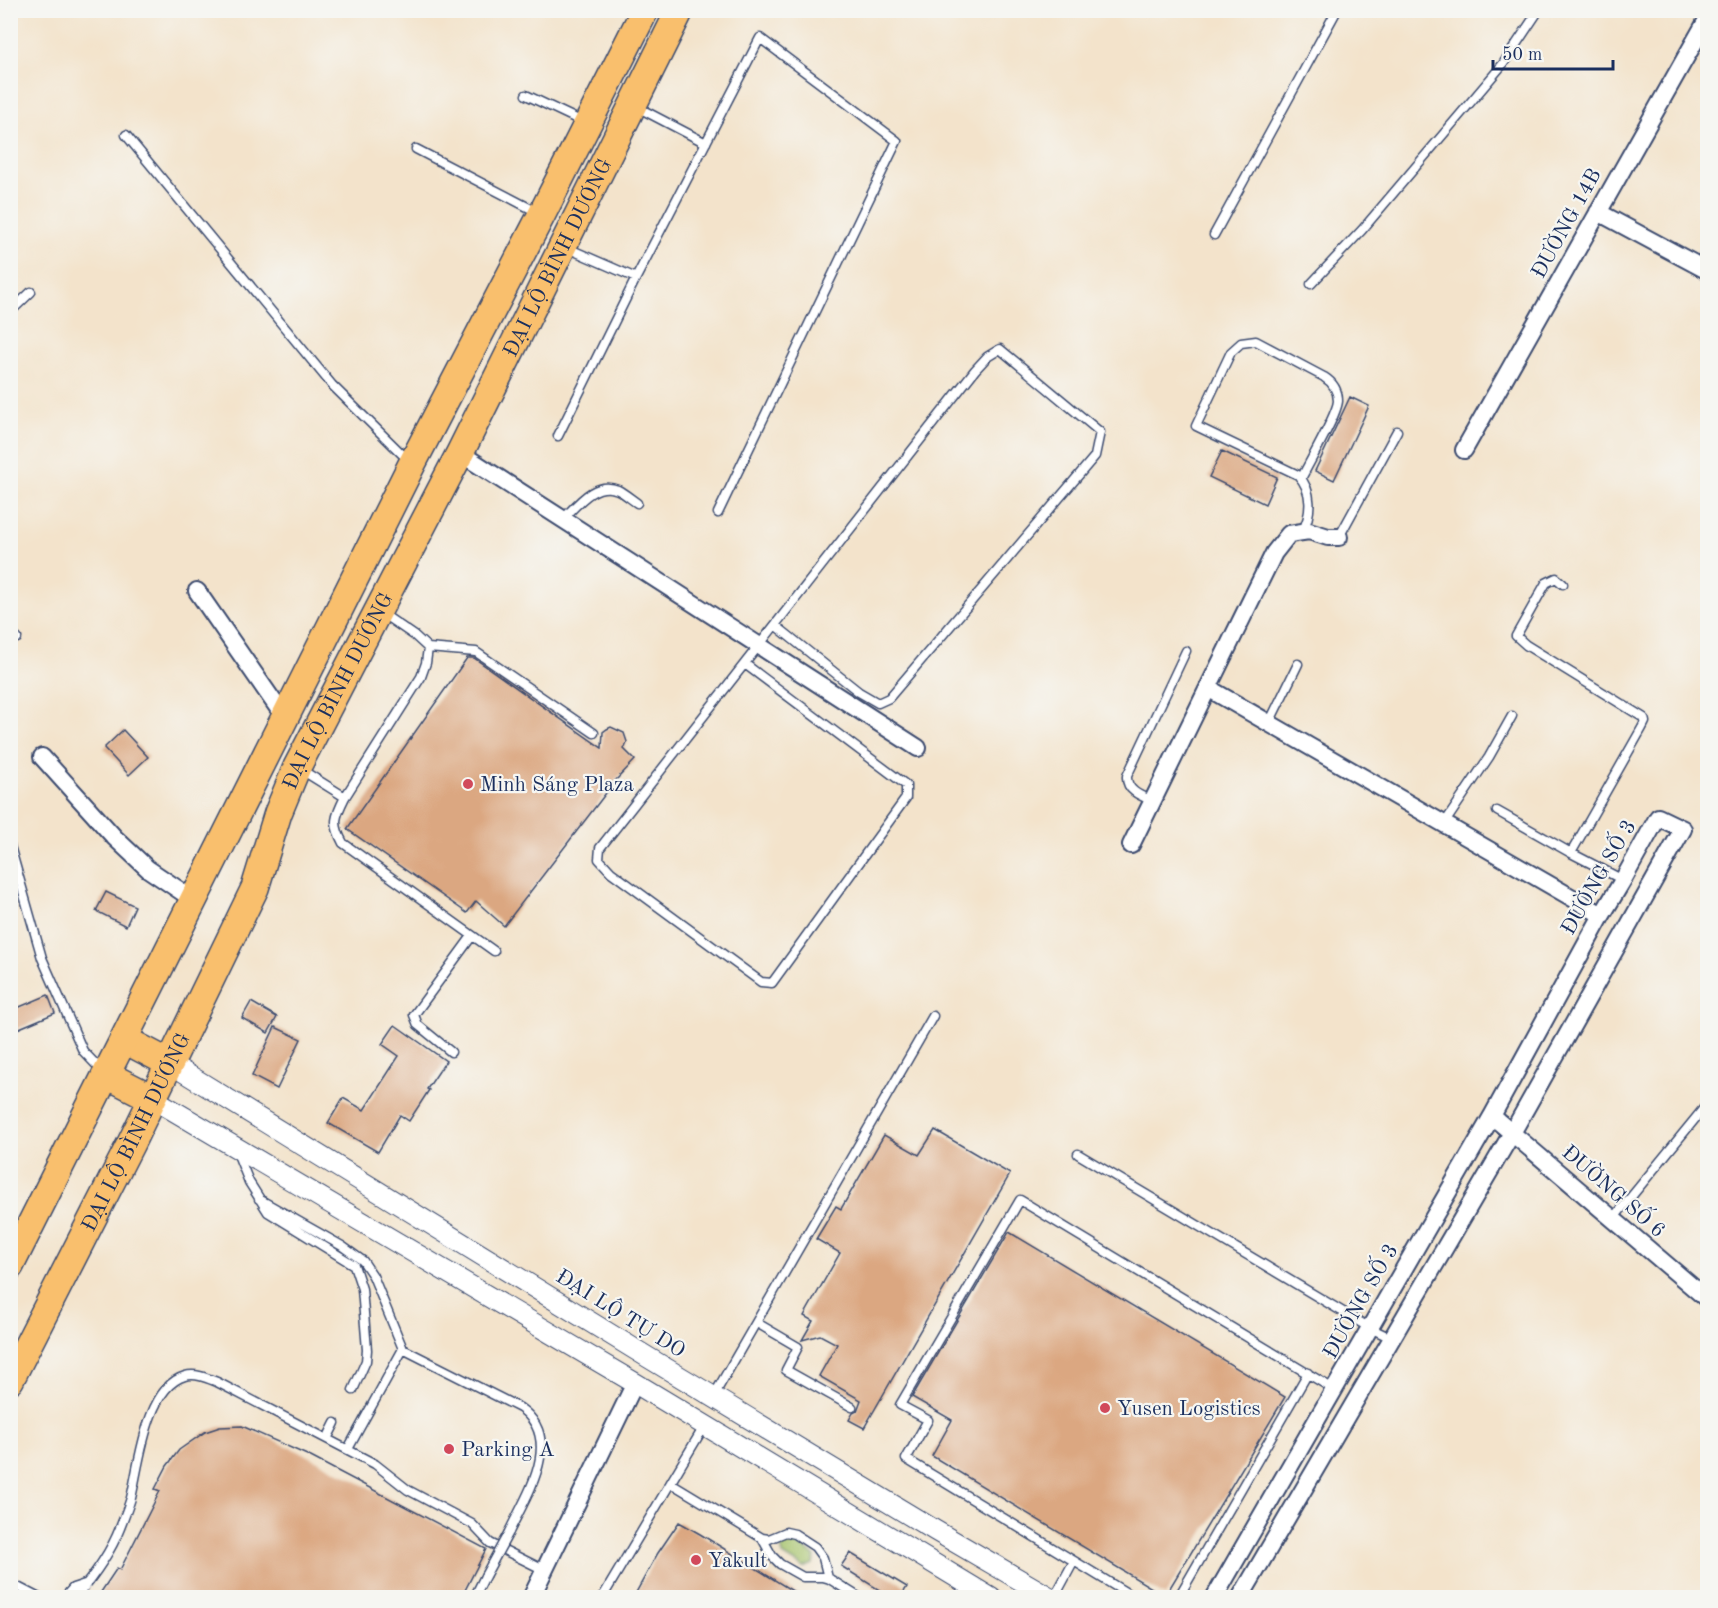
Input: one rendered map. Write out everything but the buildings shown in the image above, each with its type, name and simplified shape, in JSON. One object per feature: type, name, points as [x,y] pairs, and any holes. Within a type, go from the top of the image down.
[{"type":"highway","name":"ĐẠI LỘ BÌNH DƯƠNG","points":[[10,1266],[412,464],[645,10]]},
{"type":"highway","name":"ĐẠI LỘ BÌNH DƯƠNG","points":[[10,1380],[255,888],[278,813],[297,767],[460,453],[680,10]]},
{"type":"highway","points":[[124,1040],[169,1063]]},
{"type":"highway","points":[[107,1075],[152,1098]]},
{"type":"street","name":"ĐƯỜNG 14B","points":[[1464,450],[1707,18]]},
{"type":"street","points":[[1598,212],[1707,272]]},
{"type":"street","points":[[460,453],[918,748]]},
{"type":"street","points":[[1131,845],[1274,553],[1289,534],[1309,531],[1328,537],[1339,537]]},
{"type":"street","points":[[197,591],[285,718]]},
{"type":"street","points":[[1208,688],[1602,915]]},
{"type":"street","points":[[42,757],[116,838],[148,869],[194,900]]},
{"type":"street","name":"ĐƯỜNG SỐ 3","points":[[1214,1598],[1492,1116],[1658,817],[1683,829],[1512,1133],[1240,1598]]},
{"type":"street","name":"ĐẠI LỘ TỰ DO","points":[[169,1063],[713,1397],[1052,1598]]},
{"type":"street","points":[[152,1098],[706,1424],[991,1598]]},
{"type":"street","name":"ĐƯỜNG SỐ 6","points":[[1492,1116],[1707,1300]]},
{"type":"street","points":[[531,1598],[635,1383]]},
{"type":"lane","points":[[1214,236],[1337,10]]},
{"type":"lane","points":[[1311,284],[1362,230],[1503,64],[1539,10]]},
{"type":"lane","points":[[558,436],[636,278],[760,38],[897,141],[718,513]]},
{"type":"lane","points":[[526,95],[587,124]]},
{"type":"lane","points":[[633,105],[706,143]]},
{"type":"lane","points":[[126,135],[332,385],[412,464]]},
{"type":"lane","points":[[416,149],[542,214]]},
{"type":"lane","points":[[562,246],[636,278]]},
{"type":"lane","points":[[10,312],[31,292]]},
{"type":"lane","points":[[1301,479],[1336,408],[1336,392],[1330,381],[1324,377],[1256,341],[1241,343],[1231,352],[1196,426],[1292,472],[1301,479],[1310,502],[1308,518],[1302,532]]},
{"type":"lane","points":[[745,664],[906,785],[906,798],[772,983],[760,982],[611,872],[598,858],[600,848],[759,645],[987,357],[1000,349],[1100,432],[1095,456],[890,698],[878,703],[859,692],[775,625]]},
{"type":"lane","points":[[1339,537],[1397,431]]},
{"type":"lane","points":[[563,519],[590,493],[604,487],[618,490],[637,503]]},
{"type":"lane","points":[[1563,584],[1556,578],[1546,583],[1516,636],[1526,645],[1644,718],[1645,722],[1571,853]]},
{"type":"lane","points":[[377,610],[415,636],[428,648],[476,652],[594,733]]},
{"type":"lane","points":[[428,648],[421,677],[345,797],[338,810],[334,827],[343,843],[494,951]]},
{"type":"lane","points":[[1153,801],[1130,788],[1126,781],[1127,776],[1186,651]]},
{"type":"lane","points":[[1269,723],[1298,664]]},
{"type":"lane","points":[[1444,824],[1489,757],[1512,716]]},
{"type":"lane","points":[[297,767],[345,797]]},
{"type":"lane","points":[[1497,812],[1623,880]]},
{"type":"lane","points":[[11,849],[42,958],[83,1051],[93,1064],[107,1075]]},
{"type":"lane","points":[[451,1052],[418,1025],[414,1016],[472,936]]},
{"type":"lane","points":[[713,1397],[933,1016]]},
{"type":"lane","points":[[1613,1219],[1707,1103]]},
{"type":"lane","points":[[236,1149],[249,1182],[268,1212],[354,1265],[362,1289],[367,1350],[363,1370],[352,1390]]},
{"type":"lane","points":[[1078,1154],[1370,1328],[1391,1338]]},
{"type":"lane","points":[[259,1198],[342,1246],[363,1261],[373,1276],[403,1349],[529,1414],[540,1433],[542,1447],[536,1474],[474,1598]]},
{"type":"lane","points":[[1136,1598],[906,1460],[928,1420],[900,1405],[1020,1200],[1335,1390]]},
{"type":"lane","points":[[757,1323],[798,1347],[786,1370],[852,1407]]},
{"type":"lane","points":[[348,1449],[403,1349]]},
{"type":"lane","points":[[1178,1598],[1308,1373]]},
{"type":"lane","points":[[75,1598],[107,1556],[119,1530],[130,1500],[141,1446],[162,1397],[175,1382],[191,1375],[206,1377],[348,1449],[388,1473],[408,1490],[472,1524],[490,1543],[544,1570]]},
{"type":"lane","points":[[327,1439],[335,1423]]},
{"type":"lane","points":[[602,1598],[706,1424]]},
{"type":"lane","points":[[671,1483],[762,1538],[769,1539],[786,1532],[808,1542],[821,1555],[826,1575],[860,1598]]},
{"type":"lane","points":[[762,1538],[772,1556],[780,1564],[803,1577],[830,1579]]},
{"type":"lane","points":[[1052,1598],[1074,1561]]},
{"type":"lane","points":[[10,1583],[39,1598]]},
{"type":"lane","points":[[63,1598],[73,1587],[86,1584]]},
{"type":"green space","points":[[787,1540],[806,1549],[815,1557],[813,1564],[804,1568],[783,1555],[781,1547]]},
{"type":"place","name":"Minh Sáng Plaza","points":[[468,784]]},
{"type":"place","name":"Yusen Logistics","points":[[1105,1408]]},
{"type":"place","name":"Parking A","points":[[449,1449]]},
{"type":"place","name":"Yakult","points":[[696,1560]]}]
